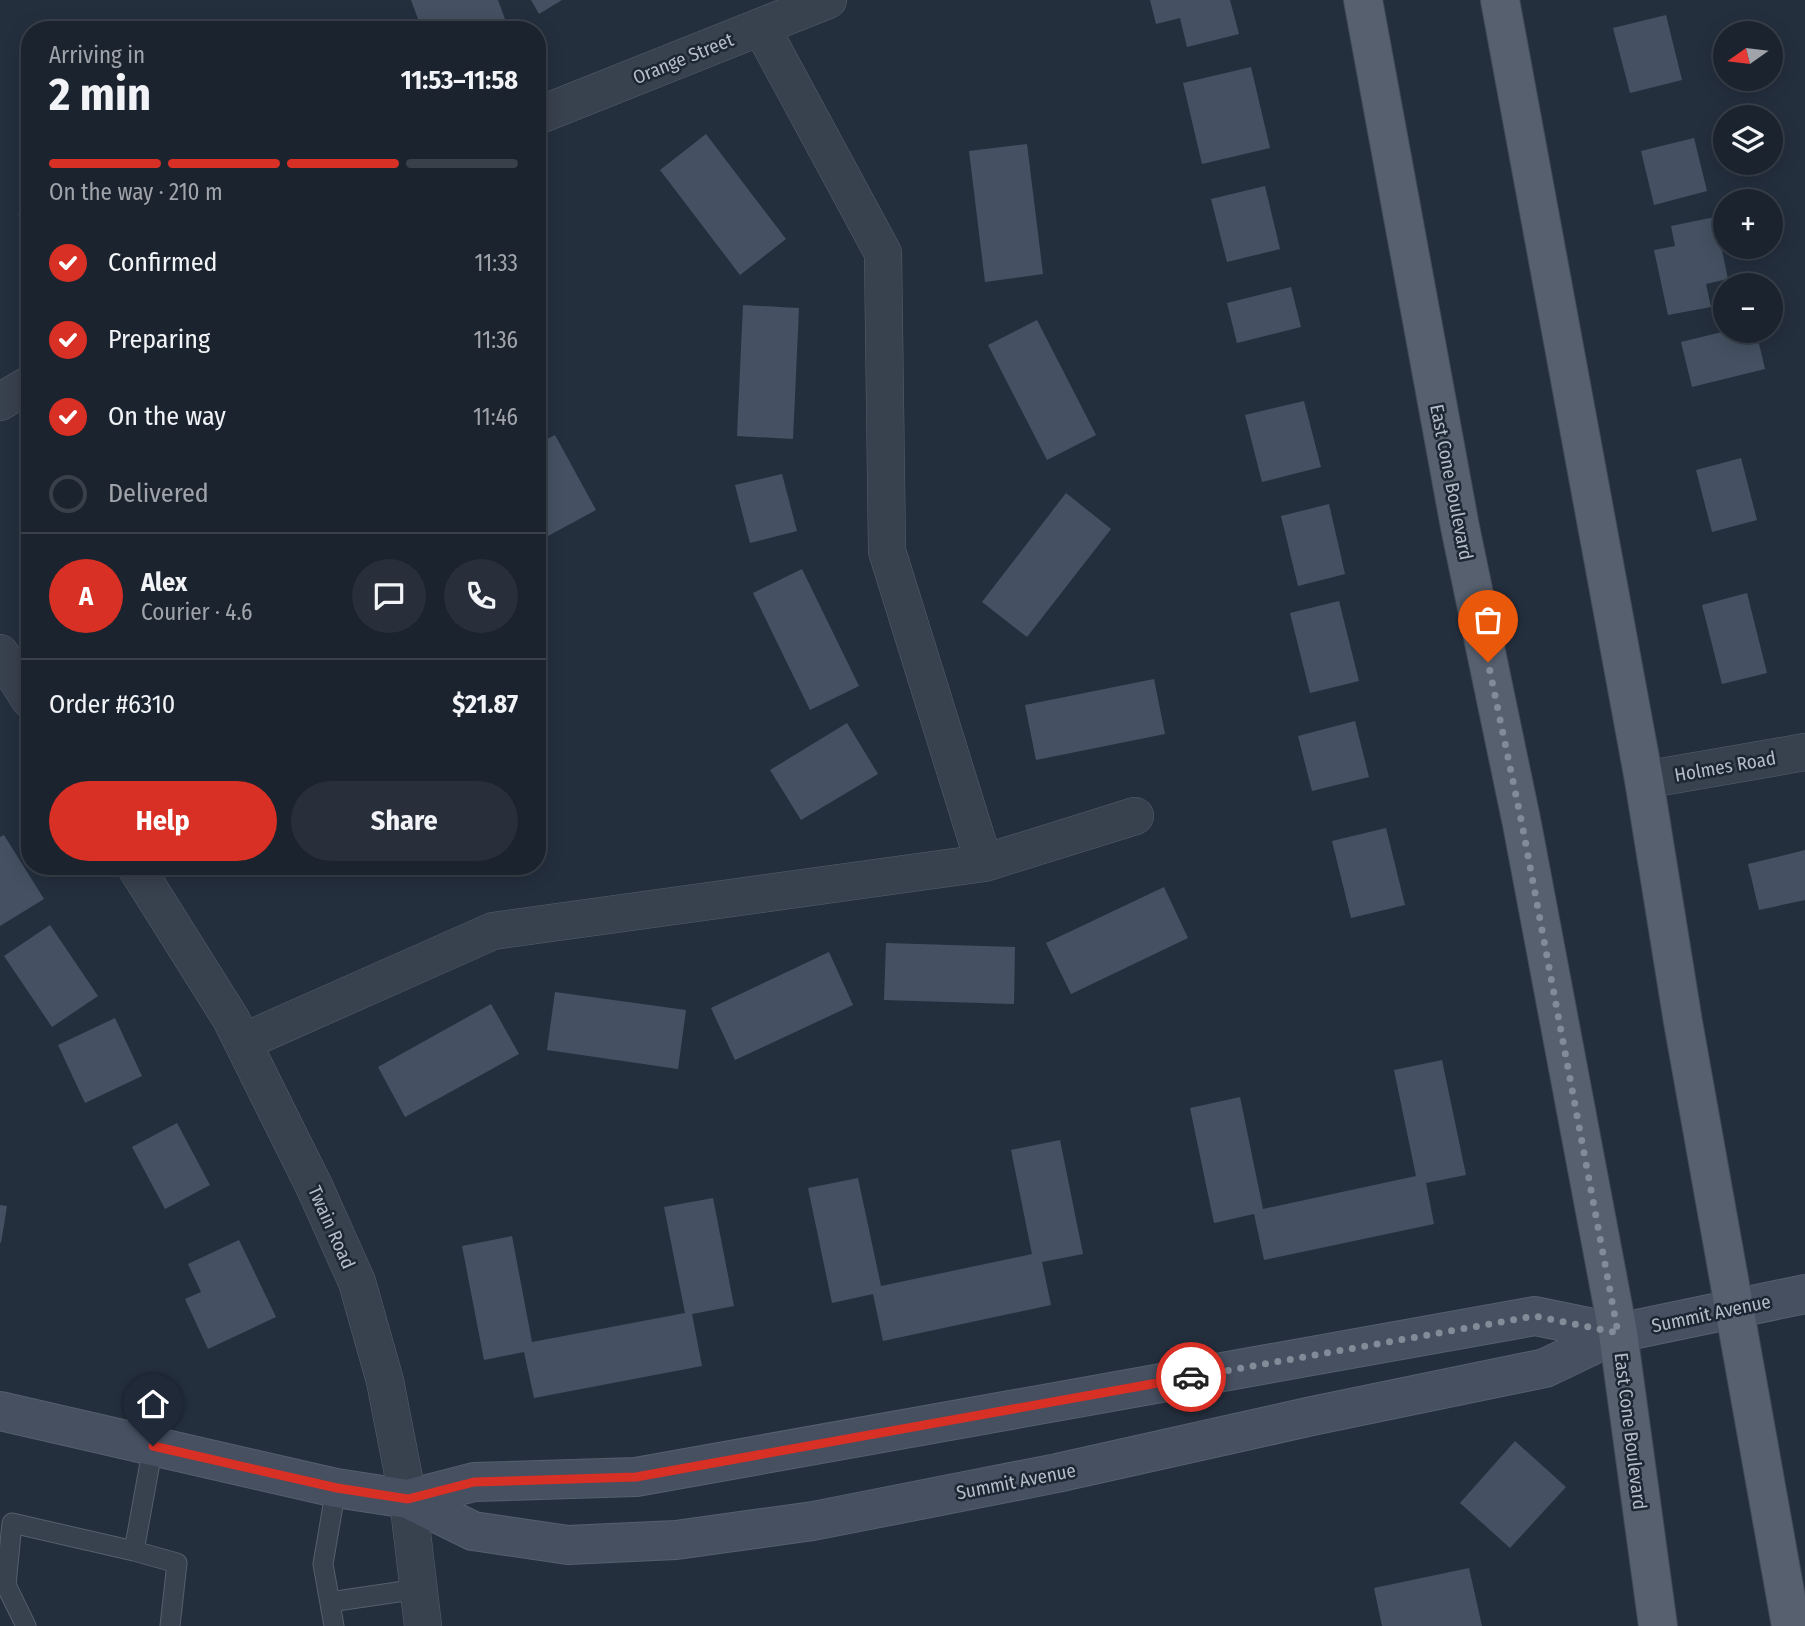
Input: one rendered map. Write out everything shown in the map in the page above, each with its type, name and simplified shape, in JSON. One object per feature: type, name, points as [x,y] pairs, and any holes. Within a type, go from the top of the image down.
[{"type":"main road","name":"East Cone Boulevard","points":[[1363,0],[1460,527],[1522,824],[1618,1333],[1658,1626]]},
{"type":"main road","points":[[1500,0],[1644,780],[1733,1309],[1791,1626]]},
{"type":"main road","name":"Summit Avenue","points":[[0,1411],[337,1488],[408,1499],[473,1531],[568,1545],[676,1540],[786,1525],[1057,1473],[1545,1368],[1618,1333],[1805,1294]]},
{"type":"main road","name":"Summit Avenue","points":[[408,1499],[474,1482],[636,1477],[1535,1316],[1618,1333]]},
{"type":"street","name":"Orange Street","points":[[546,112],[828,0]]},
{"type":"street","points":[[761,27],[883,253],[887,551],[984,863]]},
{"type":"street","points":[[0,402],[21,389]]},
{"type":"street","points":[[0,653],[21,686]]},
{"type":"street","name":"Holmes Road","points":[[1644,780],[1805,752]]},
{"type":"street","points":[[243,1042],[493,931],[984,863],[1136,816]]},
{"type":"street","name":"Twain Road","points":[[141,875],[231,1019],[314,1186],[357,1282],[385,1381],[408,1499],[423,1626]]},
{"type":"lane","points":[[134,1551],[153,1446]]},
{"type":"lane","points":[[334,1626],[323,1564],[337,1488]]},
{"type":"lane","points":[[26,1626],[6,1585],[12,1523],[177,1563],[170,1626]]},
{"type":"lane","points":[[330,1602],[418,1589]]},
{"type":"building","points":[[411,0],[498,0],[506,21],[419,21]]},
{"type":"building","points":[[531,0],[562,0],[539,14]]},
{"type":"building","points":[[1150,0],[1230,0],[1239,34],[1187,47],[1180,18],[1156,24]]},
{"type":"building","points":[[1666,15],[1682,80],[1630,93],[1613,28]]},
{"type":"building","points":[[1251,67],[1270,148],[1202,164],[1183,83]]},
{"type":"building","points":[[706,134],[786,239],[740,275],[660,170]]},
{"type":"building","points":[[1694,138],[1707,191],[1654,205],[1641,151]]},
{"type":"building","points":[[1027,144],[1043,274],[985,282],[969,151]]},
{"type":"building","points":[[1265,186],[1280,249],[1227,262],[1211,199]]},
{"type":"building","points":[[1713,217],[1713,259],[1724,259],[1727,273],[1713,273],[1713,282],[1706,284],[1711,307],[1668,315],[1654,250],[1675,246],[1671,226]]},
{"type":"building","points":[[1291,287],[1301,327],[1237,343],[1227,303]]},
{"type":"building","points":[[743,305],[799,308],[793,439],[737,436]]},
{"type":"building","points":[[1037,320],[1096,435],[1047,460],[988,345]]},
{"type":"building","points":[[1713,334],[1713,343],[1759,343],[1765,369],[1692,387],[1681,342]]},
{"type":"building","points":[[1304,401],[1321,467],[1262,482],[1245,415]]},
{"type":"building","points":[[555,435],[596,510],[546,537],[546,440]]},
{"type":"building","points":[[1741,458],[1757,520],[1712,532],[1696,470]]},
{"type":"building","points":[[782,474],[797,531],[750,543],[735,485]]},
{"type":"building","points":[[1066,493],[1111,529],[1027,637],[982,602]]},
{"type":"building","points":[[1329,504],[1345,574],[1298,586],[1281,516]]},
{"type":"building","points":[[802,569],[859,686],[810,710],[753,593]]},
{"type":"building","points":[[1747,593],[1767,673],[1722,684],[1702,605]]},
{"type":"building","points":[[1339,601],[1359,681],[1310,693],[1290,613]]},
{"type":"building","points":[[1154,679],[1165,734],[1036,760],[1025,705]]},
{"type":"building","points":[[1355,721],[1369,777],[1312,791],[1298,736]]},
{"type":"building","points":[[847,723],[878,774],[801,820],[770,770]]},
{"type":"building","points":[[1386,828],[1405,905],[1351,918],[1332,841]]},
{"type":"building","points":[[4,835],[21,862],[21,875],[29,875],[44,899],[0,926],[0,837]]},
{"type":"building","points":[[1805,850],[1805,900],[1759,910],[1748,864]]},
{"type":"building","points":[[1164,887],[1188,938],[1071,994],[1046,943]]},
{"type":"building","points":[[50,925],[98,996],[52,1027],[4,956]]},
{"type":"building","points":[[886,943],[1015,947],[1014,1004],[884,1000]]},
{"type":"building","points":[[829,952],[853,1005],[735,1060],[711,1008]]},
{"type":"building","points":[[555,992],[686,1010],[678,1069],[547,1050]]},
{"type":"building","points":[[491,1004],[519,1054],[405,1117],[378,1067]]},
{"type":"building","points":[[115,1018],[142,1076],[85,1103],[58,1045]]},
{"type":"building","points":[[1442,1060],[1466,1175],[1426,1183],[1434,1224],[1264,1260],[1254,1214],[1214,1223],[1190,1108],[1240,1097],[1263,1209],[1416,1176],[1394,1070]]},
{"type":"building","points":[[177,1123],[210,1185],[165,1209],[132,1147]]},
{"type":"building","points":[[1060,1140],[1083,1254],[1042,1262],[1051,1305],[883,1341],[873,1294],[832,1303],[808,1188],[858,1178],[881,1286],[1032,1254],[1011,1150]]},
{"type":"building","points":[[713,1198],[734,1306],[692,1314],[702,1366],[534,1398],[524,1352],[484,1360],[462,1246],[512,1236],[532,1342],[685,1313],[664,1207]]},
{"type":"building","points":[[0,1205],[7,1206],[1,1243],[0,1242]]},
{"type":"building","points":[[239,1240],[276,1317],[208,1349],[185,1299],[201,1292],[188,1264]]},
{"type":"building","points":[[1515,1441],[1566,1487],[1510,1548],[1460,1503]]},
{"type":"building","points":[[1469,1568],[1482,1626],[1382,1626],[1374,1588]]},
{"type":"way so far","points":[[1191,1377],[1535,1316],[1618,1333],[1522,824],[1488,662]]},
{"type":"route","points":[[153,1446],[337,1488],[408,1499],[474,1482],[636,1477],[1191,1377]]}]
